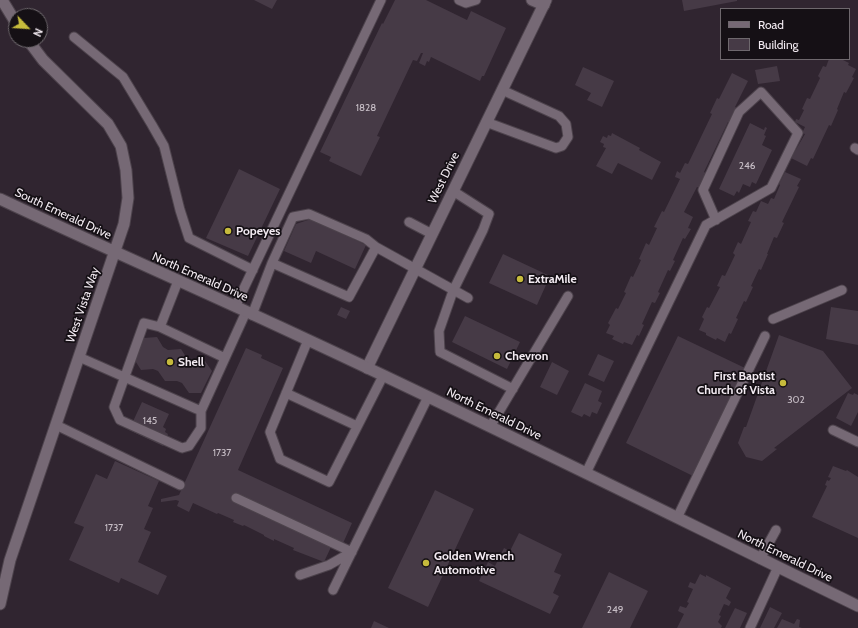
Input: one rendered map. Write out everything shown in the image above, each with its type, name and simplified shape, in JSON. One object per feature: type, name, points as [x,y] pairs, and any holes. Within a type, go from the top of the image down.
[{"type":"main road","points":[[2,0],[8,10]]},
{"type":"main road","points":[[532,0],[545,3]]},
{"type":"main road","name":"West Drive","points":[[367,368],[545,3]]},
{"type":"main road","name":"West Vista Way","points":[[0,604],[10,560],[124,224],[128,198],[126,170],[121,146],[108,124],[43,60],[34,48]]},
{"type":"main road","name":"South Emerald Drive","points":[[0,199],[114,252]]},
{"type":"main road","name":"North Emerald Drive","points":[[114,252],[308,340],[428,397],[858,606]]},
{"type":"lane","points":[[235,307],[381,0]]},
{"type":"lane","points":[[459,0],[466,3],[476,0]]},
{"type":"lane","points":[[74,37],[123,77],[152,125],[164,146],[180,210],[189,238],[253,270]]},
{"type":"lane","points":[[486,122],[556,148],[562,146],[568,137],[566,124],[559,116],[502,90]]},
{"type":"lane","points":[[586,474],[706,225],[716,220],[771,188],[798,133],[761,92],[740,112],[703,190],[716,220]]},
{"type":"lane","points":[[452,191],[489,214],[454,291],[439,331],[440,352],[513,389]]},
{"type":"lane","points":[[225,358],[160,327],[144,323],[114,407],[120,420],[182,448],[189,446],[201,428],[201,412],[225,358],[249,313],[293,217],[309,214],[366,239],[376,247],[415,270],[468,298]]},
{"type":"lane","points":[[409,222],[432,234]]},
{"type":"lane","points":[[272,264],[349,297],[376,247]]},
{"type":"lane","points":[[160,327],[178,281]]},
{"type":"lane","points":[[773,319],[842,290]]},
{"type":"lane","points":[[490,427],[568,296]]},
{"type":"lane","points":[[677,518],[765,336]]},
{"type":"lane","points":[[308,340],[270,432],[280,459],[329,482],[383,376]]},
{"type":"lane","points":[[79,357],[201,412]]},
{"type":"lane","points":[[286,393],[357,426]]},
{"type":"lane","points":[[333,590],[428,397]]},
{"type":"lane","points":[[56,425],[180,485]]},
{"type":"lane","points":[[833,430],[858,442]]},
{"type":"lane","points":[[236,498],[352,552]]},
{"type":"lane","points":[[760,559],[776,530]]},
{"type":"lane","points":[[300,575],[329,565],[352,552]]},
{"type":"lane","points":[[750,628],[778,567]]},
{"type":"building","points":[[254,0],[277,0],[272,9]]},
{"type":"building","points":[[395,0],[426,0],[467,20],[471,11],[506,28],[484,76],[482,76],[480,81],[431,57],[425,66],[419,63],[423,53],[421,53],[417,61],[413,60],[377,136],[380,137],[361,176],[329,161],[331,157],[320,152],[382,23],[383,24]]},
{"type":"building","points":[[682,0],[737,0],[737,1],[684,11]]},
{"type":"building","points":[[829,60],[843,60],[849,63],[848,65],[856,69],[852,77],[854,78],[846,93],[844,92],[831,126],[829,125],[813,159],[811,158],[807,166],[791,158],[805,134],[802,133],[805,127],[795,122],[796,119],[799,120],[804,110],[802,109],[807,98],[810,99],[820,78],[818,76],[823,66],[826,67]]},
{"type":"building","points":[[777,66],[780,81],[758,84],[755,70]]},
{"type":"building","points":[[583,67],[614,81],[602,107],[587,100],[591,93],[575,85]]},
{"type":"building","points":[[732,73],[748,81],[735,107],[737,108],[730,123],[728,122],[704,172],[706,173],[699,188],[697,187],[684,212],[693,217],[688,228],[691,229],[685,239],[683,238],[673,260],[675,261],[670,271],[668,270],[658,292],[660,293],[655,303],[652,302],[642,324],[644,325],[639,336],[637,335],[632,345],[624,342],[623,344],[612,339],[614,336],[606,333],[610,325],[608,323],[616,308],[618,309],[626,293],[624,292],[631,276],[633,277],[641,260],[639,259],[646,243],[649,245],[657,228],[654,227],[662,211],[664,212],[680,179],[675,177],[677,171],[680,173],[685,163],[688,164],[712,114],[710,113],[717,98],[719,99]]},
{"type":"building","points":[[750,123],[764,130],[765,127],[767,128],[764,135],[766,136],[762,145],[772,150],[756,184],[752,182],[750,187],[743,184],[739,193],[737,191],[734,196],[719,189]]},
{"type":"building","points":[[612,133],[640,148],[639,150],[661,162],[652,180],[618,163],[612,174],[596,166],[606,148],[603,147],[604,144],[600,142],[603,136],[607,138],[608,135],[611,136]]},
{"type":"building","points":[[239,169],[280,189],[248,256],[206,238]]},
{"type":"building","points":[[785,172],[801,179],[797,186],[799,187],[782,222],[784,223],[777,238],[774,237],[761,270],[759,269],[751,286],[753,287],[746,302],[744,301],[736,318],[738,319],[731,334],[729,333],[725,342],[717,338],[716,340],[699,330],[704,319],[702,317],[707,307],[709,308],[720,287],[717,286],[722,275],[725,276],[735,255],[733,253],[738,242],[741,244],[751,222],[748,221],[753,211],[756,212],[761,201],[768,204],[771,198],[774,199]]},
{"type":"building","points":[[311,219],[366,245],[355,269],[316,251],[311,263],[284,251],[296,224]]},
{"type":"building","name":"ExtraMile","points":[[503,254],[550,276],[537,305],[489,283]]},
{"type":"building","points":[[341,307],[350,311],[346,319],[337,315]]},
{"type":"building","points":[[831,307],[858,311],[858,345],[826,339]]},
{"type":"building","name":"Chevron","points":[[465,316],[520,342],[507,369],[452,342]]},
{"type":"building","points":[[779,335],[823,351],[852,388],[774,448],[777,449],[762,461],[746,457],[738,443],[744,427],[746,427]]},
{"type":"building","points":[[678,336],[745,368],[693,476],[626,443]]},
{"type":"building","points":[[157,337],[163,347],[168,350],[181,349],[188,360],[193,362],[205,361],[212,371],[201,393],[189,393],[182,383],[177,381],[165,381],[158,371],[153,369],[141,370],[134,359],[144,338]]},
{"type":"building","points":[[246,348],[262,355],[261,358],[283,368],[238,470],[352,523],[340,550],[331,547],[324,562],[293,550],[294,548],[274,539],[274,541],[244,525],[243,526],[233,522],[234,520],[193,503],[189,512],[177,506],[179,501],[161,502],[161,499],[179,495]]},
{"type":"building","points":[[598,354],[614,361],[604,382],[588,375]]},
{"type":"building","points":[[552,362],[569,371],[557,395],[540,387]]},
{"type":"building","points":[[585,383],[602,391],[598,401],[602,403],[597,414],[592,412],[590,417],[584,414],[582,417],[571,412]]},
{"type":"building","points":[[848,393],[858,395],[858,412],[851,426],[836,418]]},
{"type":"building","points":[[142,402],[169,414],[163,427],[166,429],[165,432],[168,434],[163,446],[129,430]]},
{"type":"building","points":[[115,461],[159,481],[148,506],[153,508],[144,529],[151,532],[138,562],[167,576],[158,595],[121,578],[119,583],[69,560],[84,527],[74,523],[96,474],[107,479]]},
{"type":"building","points":[[833,466],[846,471],[847,470],[858,477],[858,538],[812,517],[827,486],[825,485],[827,480],[829,481],[831,478],[828,477]]},
{"type":"building","points":[[435,490],[474,509],[428,607],[388,588]]},
{"type":"building","points":[[519,533],[562,554],[554,572],[561,575],[553,593],[559,596],[550,614],[479,581],[488,562],[495,566],[504,548],[510,551]]},
{"type":"building","points":[[609,572],[648,591],[630,628],[582,628]]},
{"type":"building","points":[[700,574],[706,577],[706,575],[731,588],[726,598],[731,602],[729,606],[724,604],[719,615],[721,616],[718,622],[722,626],[721,628],[677,628],[684,614],[678,611],[680,606],[686,608],[693,589],[688,587],[690,582],[695,584]]},
{"type":"building","points":[[770,607],[782,613],[774,628],[760,628]]},
{"type":"building","points":[[735,608],[747,613],[740,628],[725,628]]},
{"type":"building","points":[[782,619],[794,624],[797,619],[800,620],[799,627],[802,628],[777,628]]},
{"type":"building","points":[[374,621],[389,628],[371,628]]},
{"type":"place","name":"Popeyes","points":[[228,231]]},
{"type":"place","name":"ExtraMile","points":[[520,279]]},
{"type":"place","name":"Chevron","points":[[497,356]]},
{"type":"place","name":"Shell","points":[[170,362]]},
{"type":"place","name":"First Baptist Church of Vista","points":[[783,383]]},
{"type":"place","name":"Golden Wrench Automotive","points":[[426,563]]}]
